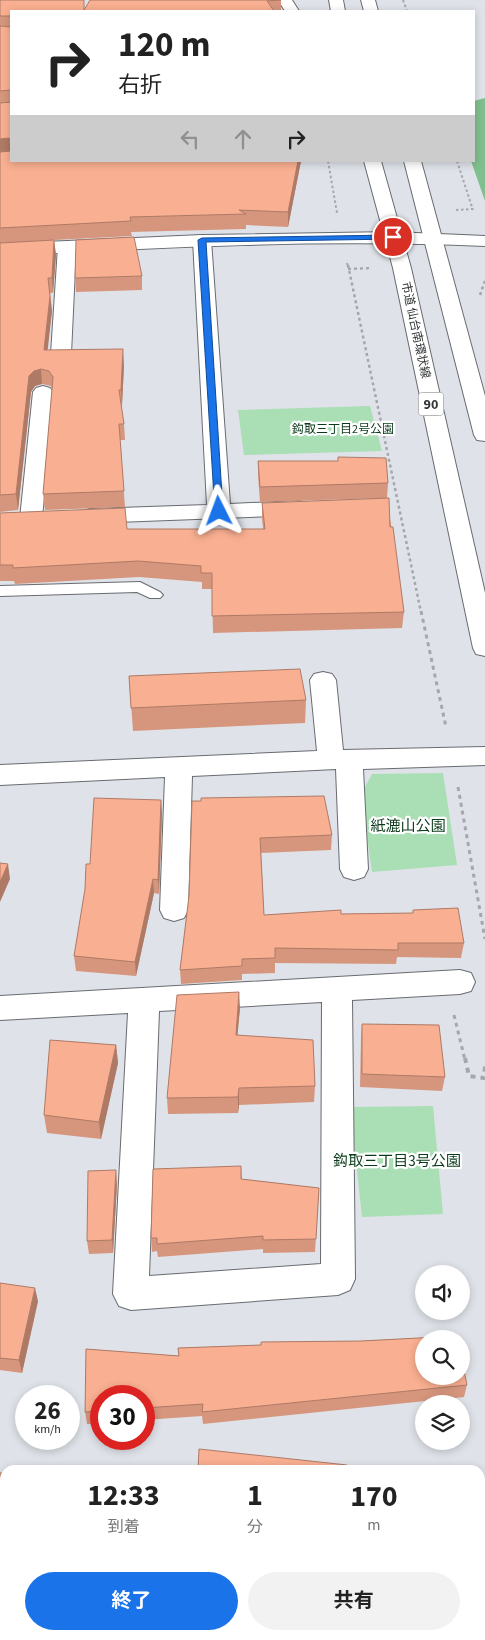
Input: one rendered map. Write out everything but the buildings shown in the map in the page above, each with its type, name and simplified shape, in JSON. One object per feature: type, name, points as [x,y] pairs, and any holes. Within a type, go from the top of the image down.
[{"type":"street","name":"市道 仙台南環状線","points":[[372,162],[402,268],[485,648]]},
{"type":"street","points":[[412,162],[485,435]]},
{"type":"street","points":[[0,250],[202,240],[393,237],[484,241]]},
{"type":"street","points":[[202,240],[219,511]]},
{"type":"street","points":[[61,354],[67,247]]},
{"type":"street","points":[[42,392],[51,518]]},
{"type":"street","points":[[8,520],[315,508]]},
{"type":"street","points":[[323,680],[340,760],[354,869]]},
{"type":"street","points":[[0,775],[340,760],[485,756]]},
{"type":"street","points":[[174,910],[179,768]]},
{"type":"street","points":[[0,1008],[453,982]]},
{"type":"street","points":[[144,1000],[131,1294],[338,1279],[337,988]]},
{"type":"lane","points":[[0,591],[140,587],[155,595]]},
{"type":"path","points":[[328,162],[341,238],[453,757],[485,939]]},
{"type":"path","points":[[457,162],[484,241]]},
{"type":"path","points":[[453,982],[469,1076],[484,1078],[485,1066]]},
{"type":"green space","points":[[485,98],[485,201],[471,162],[475,162],[475,101]]},
{"type":"green space","name":"鈎取三丁目2号公園","points":[[370,406],[382,451],[244,455],[238,410]]},
{"type":"green space","name":"紙漉山公園","points":[[443,773],[457,865],[372,872],[361,794],[372,774]]},
{"type":"green space","name":"鈎取三丁目3号公園","points":[[433,1106],[443,1214],[362,1217],[350,1107]]},
{"type":"route","points":[[219,511],[202,240],[393,237]]}]
